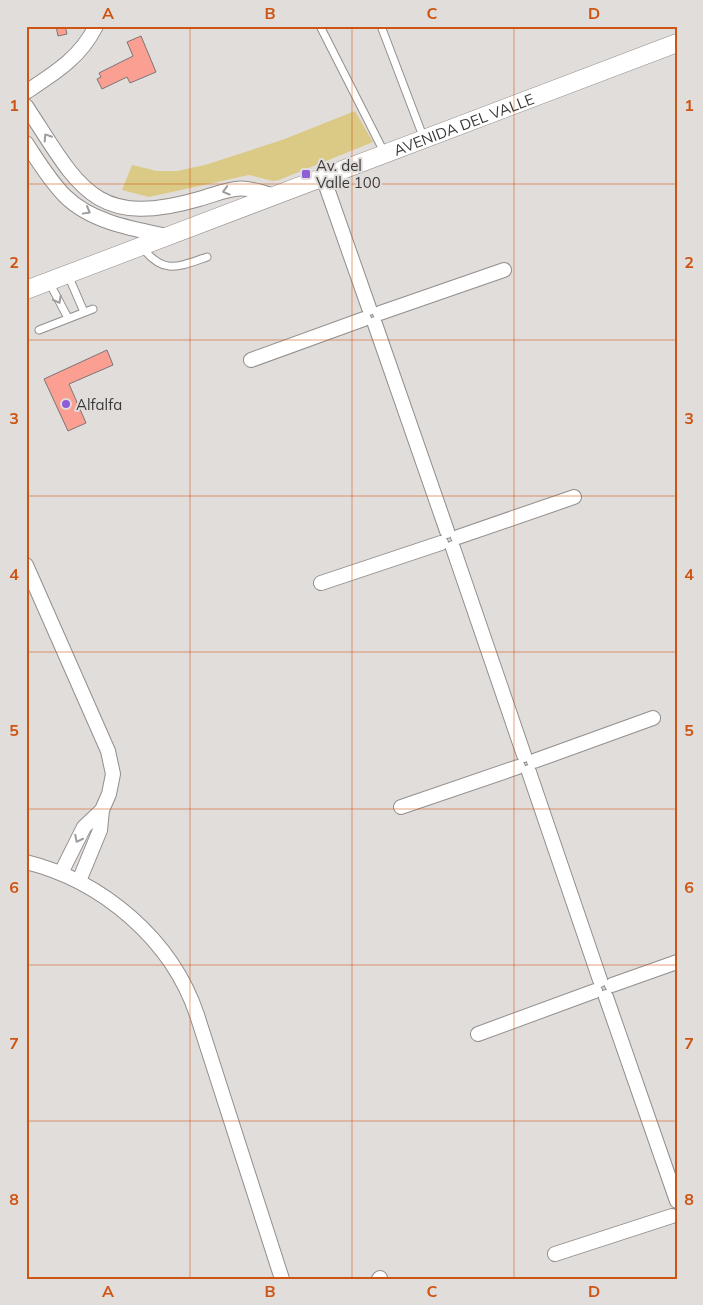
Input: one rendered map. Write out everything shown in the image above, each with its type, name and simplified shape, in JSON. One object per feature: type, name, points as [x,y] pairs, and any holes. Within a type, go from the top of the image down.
[{"type":"street","points":[[26,92],[72,61],[86,45],[96,26]]},
{"type":"street","name":"AVENIDA DEL VALLE","points":[[26,290],[677,43]]},
{"type":"street","points":[[26,106],[74,177],[90,194],[108,204],[134,210],[162,208],[244,187],[273,196]]},
{"type":"street","points":[[26,143],[61,191],[75,205],[112,223],[167,236]]},
{"type":"street","points":[[323,177],[677,1201]]},
{"type":"street","points":[[251,360],[504,270]]},
{"type":"street","points":[[321,583],[574,497]]},
{"type":"street","points":[[26,564],[111,758],[112,781],[102,810],[100,830],[79,881]]},
{"type":"street","points":[[401,807],[653,718]]},
{"type":"street","points":[[61,873],[84,827],[102,810]]},
{"type":"street","points":[[26,862],[79,881],[107,900],[136,922],[158,946],[182,978],[197,1016],[282,1279]]},
{"type":"street","points":[[478,1034],[677,962]]},
{"type":"street","points":[[555,1254],[675,1214]]},
{"type":"lane","points":[[320,26],[385,154]]},
{"type":"lane","points":[[381,26],[424,139]]},
{"type":"lane","points":[[142,246],[153,261],[168,266],[180,266],[207,257]]},
{"type":"lane","points":[[68,275],[84,312]]},
{"type":"lane","points":[[49,282],[68,318]]},
{"type":"lane","points":[[39,330],[93,309]]},
{"type":"shaded area","points":[[355,111],[373,142],[279,180],[273,181],[249,175],[149,197],[122,190],[132,165],[157,171],[177,171],[205,165],[282,140]]},
{"type":"building","points":[[56,26],[65,26],[67,34],[58,36]]},
{"type":"building","points":[[141,36],[156,72],[130,83],[127,77],[102,89],[97,79],[101,77],[99,73],[133,56],[127,42]]},
{"type":"building","name":"Alfalfa","points":[[107,350],[113,365],[69,384],[86,423],[68,431],[44,379]]},
{"type":"place","name":"Av. del Valle 100","points":[[306,174]]},
{"type":"place","name":"Alfalfa","points":[[66,404]]}]
